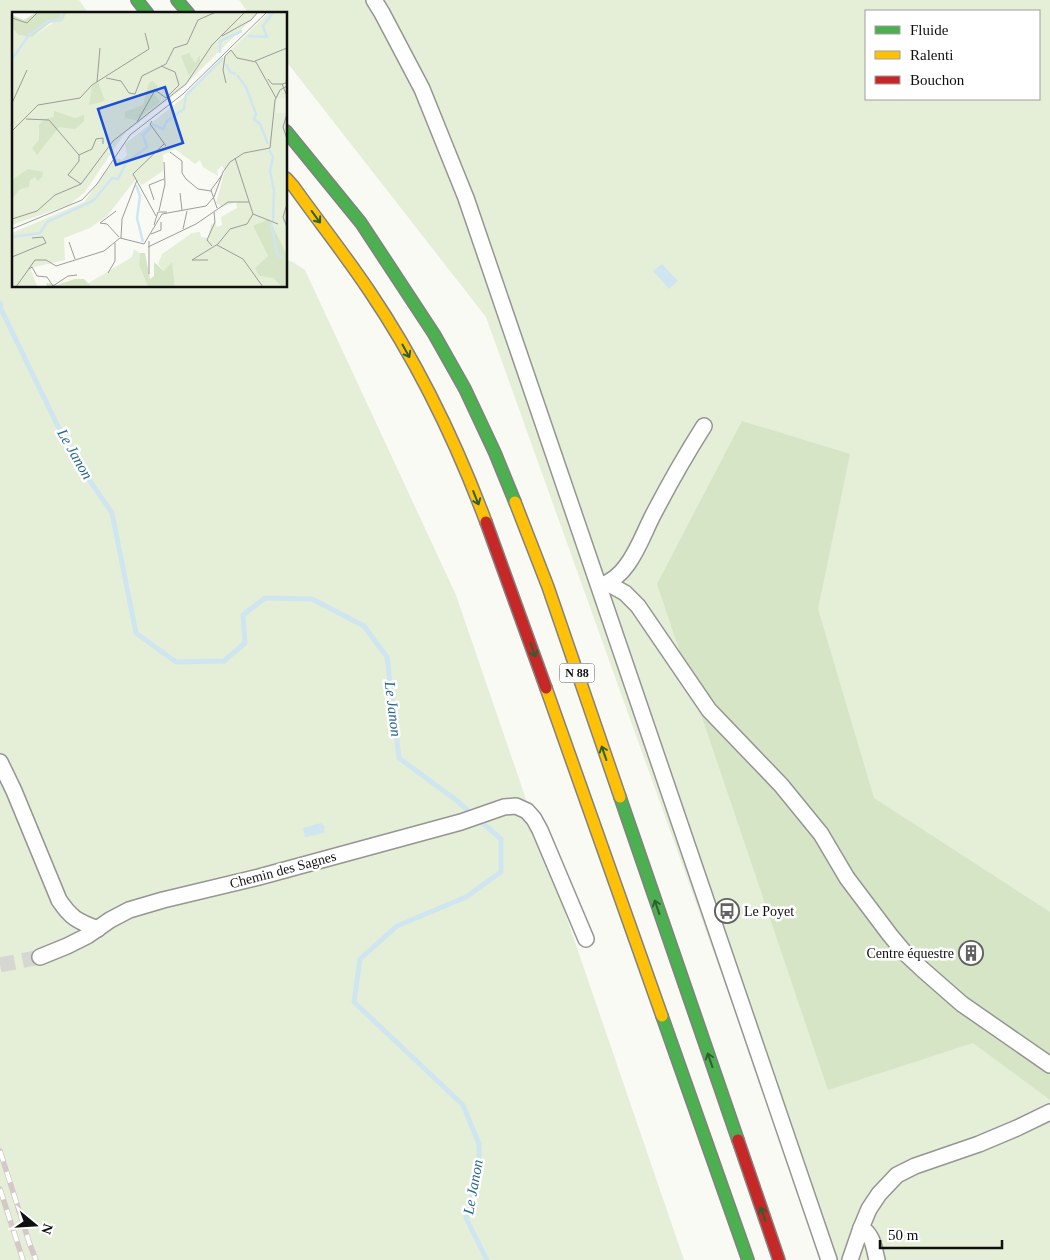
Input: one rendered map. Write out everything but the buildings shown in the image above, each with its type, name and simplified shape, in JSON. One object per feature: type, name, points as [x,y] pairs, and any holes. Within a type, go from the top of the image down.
[{"type":"highway","points":[[137,0],[146,12]]},
{"type":"highway","points":[[177,0],[187,12]]},
{"type":"highway","name":"N 88","points":[[288,133],[361,223],[398,278],[434,334],[465,389],[495,453],[548,587],[779,1260]]},
{"type":"highway","name":"N 88","points":[[288,180],[370,292],[404,347],[430,395],[461,460],[538,666],[748,1260]]},
{"type":"street","points":[[374,0],[422,89],[466,198],[581,538],[603,585],[828,1260]]},
{"type":"street","points":[[603,585],[618,576],[631,558],[685,455],[704,426]]},
{"type":"street","points":[[603,585],[625,593],[638,606],[709,710],[780,785],[821,834],[848,878],[905,953],[962,1004],[1050,1065]]},
{"type":"street","points":[[0,762],[59,900],[67,912],[77,920],[98,928]]},
{"type":"street","name":"Chemin des Sagnes","points":[[40,957],[87,936],[129,910],[461,822],[504,807],[516,806],[527,811],[534,818],[586,939]]},
{"type":"street","points":[[850,1260],[869,1209],[879,1194],[897,1175],[915,1166],[979,1144],[1050,1112]]},
{"type":"street","points":[[861,1228],[869,1234],[877,1260]]},
{"type":"green space","points":[[0,0],[79,0],[88,12],[12,12],[12,288],[288,288],[288,261],[305,270],[456,595],[684,1260],[0,1260]]},
{"type":"green space","points":[[239,0],[1050,0],[1050,1260],[824,1260],[486,317],[288,64],[288,12],[248,12]]},
{"type":"green space","points":[[742,421],[850,454],[818,609],[874,798],[1050,912],[1050,1100],[973,1043],[828,1090],[657,584]]},
{"type":"water","points":[[662,264],[678,281],[669,289],[653,271]]},
{"type":"water","points":[[321,823],[325,827],[324,833],[305,837],[303,828]]},
{"type":"waterway","name":"Le Janon","points":[[0,303],[1,309],[71,453],[112,513],[136,633],[176,662],[224,661],[245,643],[243,615],[265,598],[312,599],[364,626],[387,657],[399,758],[456,800],[501,839],[501,872],[466,897],[397,926],[360,959],[354,1002],[463,1105],[479,1144],[479,1169],[466,1218],[487,1260]]},
{"type":"tunnel","points":[[0,965],[40,957]]},
{"type":"railway","points":[[0,1151],[36,1260]]},
{"type":"railway","points":[[0,1189],[23,1260]]},
{"type":"traffic: fast","points":[[137,0],[146,12]]},
{"type":"traffic: fast","points":[[177,0],[187,12]]},
{"type":"traffic: fast","points":[[288,133],[361,223],[434,334],[465,389],[495,453],[515,502]]},
{"type":"traffic: fast","points":[[620,797],[738,1140]]},
{"type":"traffic: fast","points":[[662,1016],[748,1260]]},
{"type":"traffic: slow","points":[[288,180],[388,319],[435,404],[462,462],[486,522]]},
{"type":"traffic: slow","points":[[515,502],[548,587],[620,797]]},
{"type":"traffic: slow","points":[[546,688],[662,1016]]},
{"type":"traffic: jam","points":[[486,522],[546,688]]},
{"type":"traffic: jam","points":[[738,1140],[779,1260]]},
{"type":"place","name":"Le Poyet","points":[[727,911]]},
{"type":"place","name":"Centre équestre","points":[[971,953]]}]
